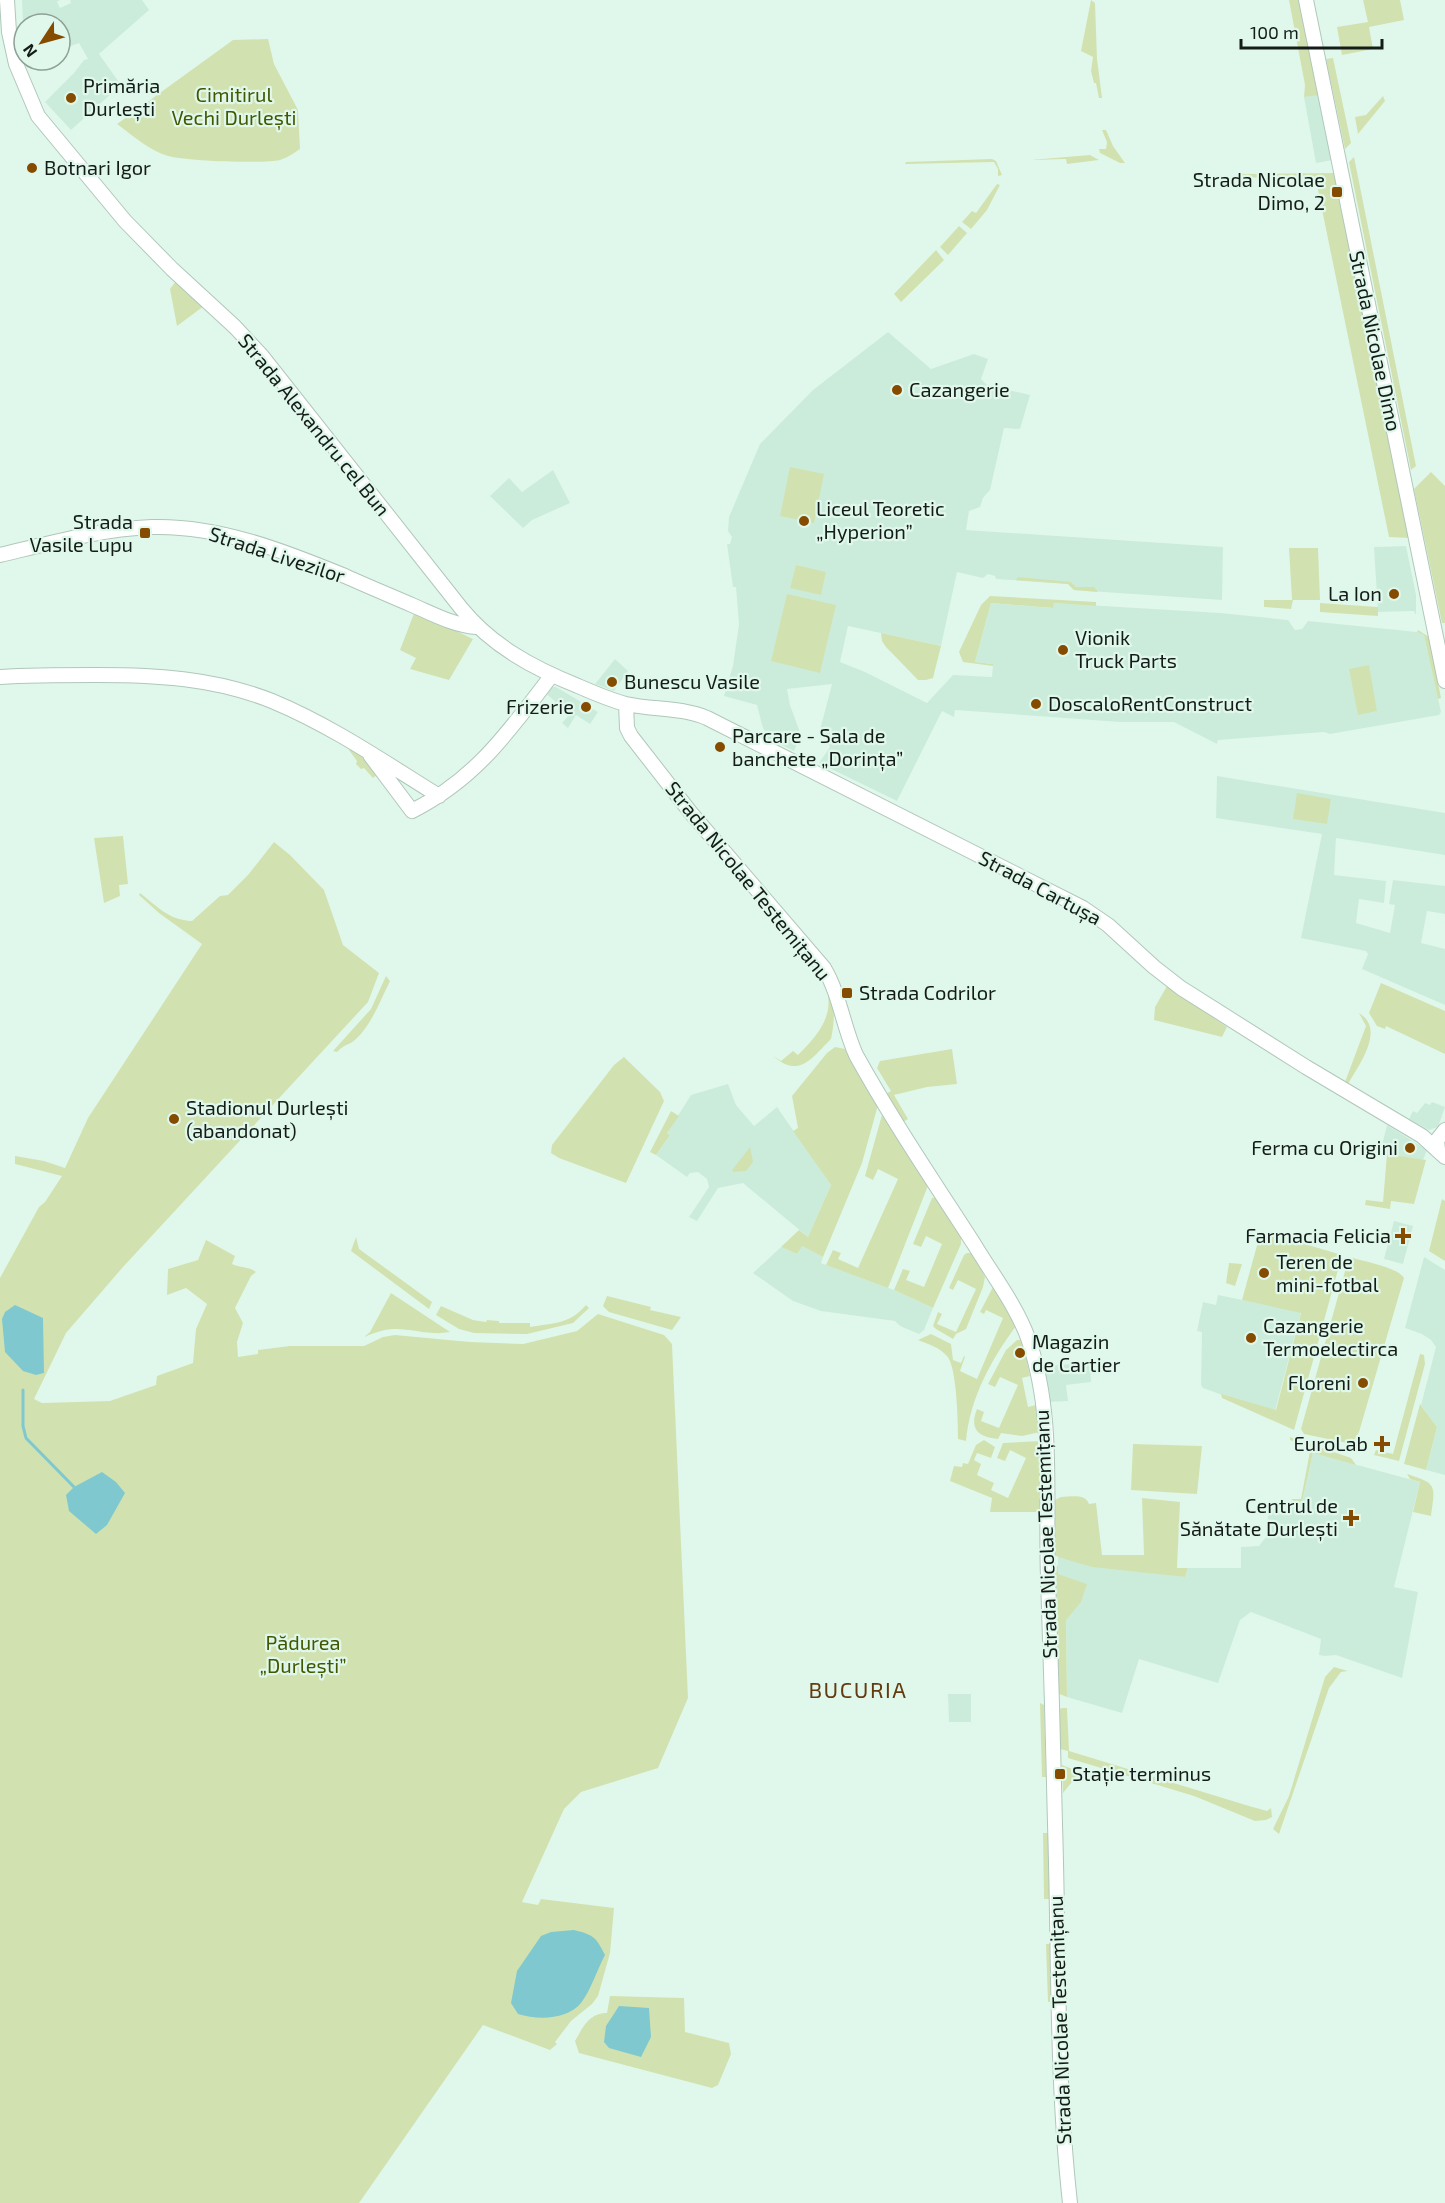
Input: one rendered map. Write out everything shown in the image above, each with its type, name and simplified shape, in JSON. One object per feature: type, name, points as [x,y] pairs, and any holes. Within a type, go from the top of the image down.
[{"type":"street","name":"Strada Alexandru cel Bun","points":[[7,0],[9,33],[16,64],[32,105],[51,135],[144,241],[235,327],[262,356],[476,627],[498,645],[552,675],[626,704]]},
{"type":"street","name":"Strada Nicolae Dimo","points":[[1306,0],[1445,681]]},
{"type":"street","name":"Strada Livezilor","points":[[0,555],[66,539],[125,530],[152,527],[196,530],[236,538],[285,554],[325,568],[451,622],[476,627]]},
{"type":"street","points":[[0,677],[142,675],[191,679],[271,701],[365,748],[439,796]]},
{"type":"street","points":[[365,748],[411,811],[439,796],[486,758],[552,675]]},
{"type":"street","name":"Strada Cartușa","points":[[626,704],[687,711],[707,718],[1083,908],[1098,917],[1181,988],[1306,1067],[1422,1136],[1442,1153]]},
{"type":"street","name":"Strada Nicolae Testemițanu","points":[[626,704],[627,728],[634,740],[691,813],[824,968],[836,990],[846,1032],[856,1055],[1019,1317],[1028,1338],[1037,1374],[1047,1437],[1046,1544],[1059,2043],[1064,2148],[1070,2203]]},
{"type":"street","points":[[1422,1136],[1434,1137],[1442,1133]]},
{"type":"street","points":[[1442,1133],[1437,1145],[1442,1153]]},
{"type":"shaded area","points":[[22,0],[60,0],[57,2],[60,8],[71,3],[70,0],[142,0],[149,10],[99,54],[121,85],[71,130],[45,102],[84,60],[88,59],[79,43],[72,46],[72,12],[23,12]]},
{"type":"shaded area","points":[[1321,94],[1333,160],[1316,163],[1304,97]]},
{"type":"shaded area","points":[[888,332],[931,369],[974,354],[988,359],[981,379],[987,385],[1030,395],[1020,429],[1004,428],[990,490],[983,498],[980,507],[969,511],[966,530],[1223,547],[1222,600],[1074,590],[1068,584],[996,579],[995,576],[988,574],[983,578],[957,572],[941,646],[848,626],[840,662],[927,703],[953,675],[992,677],[993,664],[975,662],[991,603],[1052,608],[1054,603],[1220,613],[1288,620],[1295,630],[1302,629],[1308,621],[1417,632],[1424,635],[1441,712],[1439,715],[1330,734],[1324,732],[1218,740],[1217,744],[1174,722],[1120,722],[955,710],[954,717],[942,711],[897,801],[819,763],[830,747],[820,730],[832,684],[787,689],[801,735],[794,751],[767,738],[770,733],[764,730],[757,705],[724,696],[733,666],[739,624],[736,587],[733,587],[727,544],[730,544],[732,537],[728,531],[729,517],[760,444],[813,390]]},
{"type":"shaded area","points":[[553,470],[570,503],[532,520],[523,528],[490,496],[509,478],[522,492]]},
{"type":"shaded area","points":[[1406,546],[1416,595],[1416,615],[1414,611],[1378,612],[1374,547]]},
{"type":"shaded area","points":[[615,659],[628,671],[614,691],[595,684]]},
{"type":"shaded area","points":[[556,687],[598,712],[590,724],[576,715],[568,728],[562,723],[570,714],[544,692]]},
{"type":"shaded area","points":[[1217,776],[1445,813],[1445,855],[1336,838],[1334,875],[1386,881],[1384,903],[1359,899],[1356,923],[1390,933],[1395,905],[1389,904],[1393,880],[1445,886],[1445,914],[1427,911],[1421,943],[1445,949],[1445,1005],[1362,969],[1368,954],[1366,951],[1301,938],[1322,834],[1216,818]]},
{"type":"shaded area","points":[[728,1084],[736,1105],[754,1126],[777,1107],[831,1185],[808,1237],[743,1183],[718,1188],[697,1221],[689,1217],[709,1187],[707,1179],[698,1172],[690,1173],[687,1177],[656,1155],[670,1135],[667,1133],[691,1095]]},
{"type":"shaded area","points":[[1432,1102],[1445,1107],[1438,1127],[1429,1130],[1409,1119],[1413,1111],[1417,1113],[1425,1103],[1430,1105]]},
{"type":"shaded area","points":[[1387,1125],[1427,1150],[1423,1160],[1380,1153]]},
{"type":"shaded area","points":[[1394,1221],[1413,1226],[1403,1264],[1384,1259]]},
{"type":"shaded area","points":[[801,1245],[823,1257],[821,1263],[894,1290],[933,1308],[924,1330],[919,1334],[900,1326],[895,1321],[821,1311],[793,1301],[753,1273],[781,1247],[797,1254]]},
{"type":"shaded area","points":[[1424,1257],[1445,1270],[1445,1475],[1426,1470],[1437,1427],[1421,1405],[1436,1347],[1422,1334],[1405,1328]]},
{"type":"shaded area","points":[[1218,1295],[1301,1312],[1275,1411],[1228,1397],[1203,1388],[1201,1385],[1202,1332],[1197,1331],[1203,1302],[1216,1305]]},
{"type":"shaded area","points":[[1090,1363],[1091,1382],[1066,1385],[1068,1401],[1048,1402],[1041,1366]]},
{"type":"shaded area","points":[[1313,1453],[1420,1482],[1394,1587],[1418,1592],[1402,1678],[1336,1655],[1319,1655],[1321,1639],[1251,1612],[1240,1620],[1218,1683],[1139,1659],[1122,1713],[1067,1697],[1066,1620],[1058,1619],[1058,1557],[1091,1565],[1185,1577],[1188,1568],[1241,1568],[1241,1547],[1259,1546],[1266,1537],[1268,1515],[1262,1507],[1291,1513],[1294,1501],[1302,1502]]},
{"type":"shaded area","points":[[948,1694],[971,1694],[971,1722],[949,1722]]},
{"type":"green space","points":[[1091,0],[1095,3],[1097,59],[1102,98],[1099,98],[1091,71],[1093,57],[1081,51]]},
{"type":"green space","points":[[1289,0],[1300,0],[1319,95],[1304,97],[1305,85]]},
{"type":"green space","points":[[1363,0],[1400,0],[1404,20],[1369,27],[1373,49],[1342,55],[1337,27],[1368,22]]},
{"type":"green space","name":"Cimitirul Vechi Durlești","points":[[268,39],[274,64],[298,110],[300,149],[288,157],[258,162],[177,158],[154,150],[117,124],[233,40]]},
{"type":"green space","points":[[1333,58],[1351,143],[1345,149],[1326,59]]},
{"type":"green space","points":[[1383,96],[1385,101],[1358,134],[1355,117],[1366,115]]},
{"type":"green space","points":[[1102,130],[1106,130],[1113,146],[1125,163],[1120,163],[1100,153],[1099,149],[1106,149],[1107,142]]},
{"type":"green space","points":[[1090,155],[1099,160],[1067,164],[1066,159],[1030,160]]},
{"type":"green space","points":[[1354,157],[1416,466],[1411,470],[1349,162]]},
{"type":"green space","points":[[992,159],[996,161],[1002,175],[998,176],[998,169],[994,162],[905,164],[906,162]]},
{"type":"green space","points":[[1334,173],[1409,538],[1389,537],[1317,185],[1308,179],[1240,177],[1239,174]]},
{"type":"green space","points":[[997,184],[1000,185],[987,210],[971,229],[962,222],[972,211],[976,213]]},
{"type":"green space","points":[[959,226],[967,233],[948,255],[940,247]]},
{"type":"green space","points":[[936,250],[944,260],[901,302],[894,294]]},
{"type":"green space","points":[[176,281],[204,306],[177,326],[170,289]]},
{"type":"green space","points":[[790,467],[824,474],[814,523],[780,516]]},
{"type":"green space","points":[[1431,472],[1445,486],[1445,623],[1442,623],[1414,489]]},
{"type":"green space","points":[[1289,548],[1318,548],[1320,600],[1293,600],[1291,609],[1264,607],[1264,600],[1292,600]]},
{"type":"green space","points":[[796,565],[826,572],[821,595],[790,588]]},
{"type":"green space","points":[[1018,577],[1071,582],[1076,587],[1094,587],[1098,592],[1074,590],[1068,584],[1016,580]]},
{"type":"green space","points":[[787,594],[836,605],[820,673],[771,661]]},
{"type":"green space","points":[[990,596],[1096,602],[1096,606],[1054,603],[1053,608],[991,603],[975,662],[993,664],[993,666],[963,662],[959,652],[981,605]]},
{"type":"green space","points":[[1320,603],[1378,607],[1378,616],[1320,612]]},
{"type":"green space","points":[[415,611],[473,639],[449,680],[410,669],[416,658],[400,650]]},
{"type":"green space","points":[[1418,630],[1429,637],[1441,698],[1438,699],[1424,635],[1417,632]]},
{"type":"green space","points":[[881,633],[941,646],[933,678],[918,680],[886,647]]},
{"type":"green space","points":[[1369,665],[1377,711],[1358,715],[1349,669]]},
{"type":"green space","points":[[351,746],[369,759],[378,774],[373,778],[364,768],[361,769],[356,764],[357,761],[349,750]]},
{"type":"green space","points":[[1297,793],[1331,799],[1327,824],[1293,819]]},
{"type":"green space","points":[[123,836],[128,884],[119,885],[120,896],[104,903],[94,838]]},
{"type":"green space","name":"Pădurea „Durlești”","points":[[274,842],[324,890],[343,945],[379,973],[368,1002],[123,1267],[66,1333],[34,1399],[42,1403],[110,1401],[156,1385],[157,1376],[193,1363],[196,1329],[207,1304],[186,1288],[167,1295],[168,1269],[198,1260],[206,1240],[235,1256],[232,1264],[256,1272],[251,1276],[235,1308],[243,1323],[237,1342],[238,1357],[258,1354],[258,1350],[290,1346],[364,1346],[383,1337],[395,1335],[523,1344],[577,1331],[598,1314],[664,1335],[672,1344],[688,1698],[658,1768],[581,1792],[564,1809],[522,1902],[538,1905],[541,1899],[614,1908],[610,1953],[598,1996],[571,2021],[555,2042],[557,2044],[550,2050],[483,2025],[359,2203],[0,2203],[0,1278],[39,1207],[45,1202],[62,1176],[15,1164],[15,1156],[44,1161],[65,1168],[88,1118],[202,944],[159,913],[139,895],[140,893],[170,915],[192,921],[220,896],[228,895],[248,875]]},
{"type":"green space","points":[[812,958],[829,986],[832,996],[834,1016],[831,1039],[805,1063],[790,1066],[782,1063],[773,1056],[781,1061],[793,1051],[798,1055],[818,1032],[828,1009],[826,986],[810,959]]},
{"type":"green space","points":[[386,976],[390,981],[367,1026],[354,1041],[337,1052],[333,1051],[371,1009]]},
{"type":"green space","points":[[1381,983],[1445,1011],[1445,1054],[1386,1026],[1385,1029],[1377,1026],[1369,1013]]},
{"type":"green space","points":[[1167,986],[1227,1027],[1222,1037],[1154,1020],[1155,1007]]},
{"type":"green space","points":[[1359,1013],[1367,1020],[1370,1037],[1368,1047],[1348,1084],[1345,1082],[1366,1026]]},
{"type":"green space","points":[[835,1047],[845,1049],[878,1105],[862,1163],[823,1257],[802,1246],[797,1254],[781,1247],[799,1230],[808,1237],[831,1185],[793,1131],[798,1128],[792,1096],[827,1053]]},
{"type":"green space","points":[[952,1049],[957,1084],[927,1087],[894,1095],[908,1119],[903,1122],[886,1094],[891,1091],[877,1068],[880,1061]]},
{"type":"green space","points":[[624,1057],[660,1092],[664,1101],[626,1183],[551,1153],[552,1145],[614,1065]]},
{"type":"green space","points":[[671,1111],[679,1116],[667,1133],[670,1135],[656,1155],[650,1152]]},
{"type":"green space","points":[[882,1115],[885,1115],[929,1183],[888,1288],[826,1265],[833,1250],[841,1253],[838,1259],[858,1268],[898,1179],[878,1169],[873,1180],[865,1176]]},
{"type":"green space","points":[[750,1147],[753,1162],[746,1171],[734,1172],[732,1170]]},
{"type":"green space","points":[[1387,1154],[1426,1160],[1414,1204],[1391,1201],[1390,1209],[1365,1205],[1366,1200],[1383,1202]]},
{"type":"green space","points":[[937,1197],[961,1235],[961,1244],[933,1308],[894,1290],[903,1269],[910,1271],[906,1280],[924,1287],[942,1244],[926,1236],[921,1247],[913,1244],[932,1198]]},
{"type":"green space","points":[[1442,1199],[1445,1201],[1445,1261],[1429,1251]]},
{"type":"green space","points":[[1261,1231],[1342,1255],[1294,1430],[1222,1398],[1221,1394],[1276,1410],[1301,1313],[1242,1300]]},
{"type":"green space","points":[[356,1237],[359,1249],[432,1302],[429,1309],[351,1251]]},
{"type":"green space","points":[[967,1253],[972,1253],[985,1277],[966,1329],[956,1334],[953,1339],[933,1326],[938,1312],[942,1314],[937,1324],[956,1332],[976,1289],[958,1280],[953,1290],[949,1288]]},
{"type":"green space","points":[[1349,1257],[1395,1271],[1404,1278],[1359,1432],[1352,1444],[1304,1434],[1301,1429]]},
{"type":"green space","points":[[1229,1263],[1242,1264],[1235,1286],[1226,1283]]},
{"type":"green space","points":[[993,1287],[1016,1326],[998,1352],[983,1380],[972,1410],[966,1441],[958,1439],[956,1396],[950,1362],[940,1350],[918,1340],[931,1334],[951,1344],[953,1360],[961,1363],[965,1357],[960,1371],[977,1379],[1003,1318],[986,1310],[984,1314],[980,1312]]},
{"type":"green space","points":[[391,1293],[450,1332],[392,1329],[364,1337],[370,1332]]},
{"type":"green space","points":[[607,1296],[681,1317],[672,1330],[609,1312],[603,1306]]},
{"type":"green space","points":[[586,1305],[589,1308],[573,1323],[527,1334],[474,1333],[459,1329],[436,1315],[441,1306],[473,1320],[530,1323],[530,1327],[568,1319]]},
{"type":"green space","points":[[1017,1340],[1023,1343],[1030,1376],[1022,1378],[1028,1407],[1036,1405],[1040,1432],[1022,1436],[1001,1433],[998,1439],[985,1436],[980,1434],[975,1427],[977,1409],[984,1412],[981,1421],[999,1428],[1018,1385],[1000,1377],[995,1387],[988,1384],[1006,1350]]},
{"type":"green space","points":[[1420,1354],[1424,1355],[1425,1364],[1399,1461],[1374,1455],[1376,1450],[1393,1454]]},
{"type":"green space","points":[[1420,1404],[1437,1427],[1426,1470],[1404,1464]]},
{"type":"green space","points":[[1290,1437],[1351,1458],[1356,1465],[1313,1453],[1302,1502],[1294,1501],[1291,1499],[1301,1499],[1310,1451],[1290,1440]]},
{"type":"green space","points":[[984,1440],[995,1447],[991,1458],[977,1453],[974,1460],[981,1464],[977,1475],[994,1483],[991,1490],[1008,1498],[1026,1458],[1010,1450],[1005,1461],[997,1458],[1003,1443],[1041,1441],[1041,1512],[990,1512],[992,1498],[950,1481],[954,1466],[962,1467],[963,1463],[968,1464],[976,1445]]},
{"type":"green space","points":[[1133,1444],[1202,1446],[1197,1494],[1131,1490]]},
{"type":"green space","points":[[1407,1474],[1424,1480],[1432,1487],[1431,1516],[1413,1512],[1420,1482],[1410,1479]]},
{"type":"green space","points":[[1061,1497],[1081,1497],[1089,1504],[1096,1503],[1102,1555],[1144,1555],[1142,1498],[1180,1502],[1177,1568],[1188,1568],[1185,1577],[1092,1567],[1058,1557],[1055,1555],[1055,1500]]},
{"type":"green space","points":[[1058,1565],[1058,1574],[1087,1584],[1081,1602],[1066,1620],[1067,1697],[1057,1693],[1053,1570]]},
{"type":"green space","points":[[1334,1667],[1348,1671],[1341,1672],[1329,1688],[1279,1834],[1273,1829],[1289,1796],[1325,1677]]},
{"type":"green space","points":[[1040,1703],[1044,1705],[1046,1777],[1042,1777]]},
{"type":"green space","points":[[1067,1708],[1069,1751],[1249,1806],[1267,1811],[1271,1808],[1272,1817],[1255,1821],[1194,1796],[1068,1758],[1068,1751],[1060,1749],[1057,1745],[1056,1711]]},
{"type":"green space","points":[[1062,1765],[1080,1772],[1063,1793]]},
{"type":"green space","points":[[1043,1833],[1049,1833],[1051,1899],[1044,1899]]},
{"type":"green space","points":[[1046,1944],[1052,1944],[1053,2002],[1048,2002]]},
{"type":"green space","points":[[610,1996],[684,1998],[685,2032],[729,2043],[731,2054],[718,2085],[712,2088],[579,2053],[575,2041],[591,2018],[607,2013]]},
{"type":"water","points":[[15,1305],[43,1318],[44,1373],[36,1375],[23,1371],[5,1352],[2,1319],[5,1312]]},
{"type":"water","points":[[102,1472],[116,1482],[125,1493],[107,1525],[96,1534],[69,1511],[66,1495],[74,1487]]},
{"type":"water","points":[[574,1930],[594,1938],[605,1955],[585,1998],[575,2009],[560,2016],[543,2018],[518,2014],[511,2003],[517,1971],[541,1936],[551,1932]]},
{"type":"water","points":[[619,2006],[649,2008],[651,2037],[641,2057],[609,2048],[604,2042],[606,2026]]},
{"type":"waterway","points":[[23,1390],[23,1426],[26,1438],[74,1487]]},
{"type":"place","name":"Primăria Durlești","points":[[71,98]]},
{"type":"place","name":"Botnari Igor","points":[[32,168]]},
{"type":"place","name":"Strada Nicolae Dimo, 2","points":[[1337,192]]},
{"type":"place","name":"Cazangerie","points":[[897,390]]},
{"type":"place","name":"Liceul Teoretic „Hyperion”","points":[[804,521]]},
{"type":"place","name":"Strada Vasile Lupu","points":[[145,533]]},
{"type":"place","name":"La Ion","points":[[1394,594]]},
{"type":"place","name":"Vionik Truck Parts","points":[[1063,650]]},
{"type":"place","name":"Bunescu Vasile","points":[[612,682]]},
{"type":"place","name":"DoscaloRentConstruct","points":[[1036,704]]},
{"type":"place","name":"Frizerie","points":[[586,707]]},
{"type":"place","name":"Parcare - Sala de banchete „Dorința”","points":[[720,747]]},
{"type":"place","name":"Strada Codrilor","points":[[847,993]]},
{"type":"place","name":"Stadionul Durlești (abandonat)","points":[[174,1119]]},
{"type":"place","name":"Ferma cu Origini","points":[[1410,1148]]},
{"type":"place","name":"Farmacia Felicia","points":[[1403,1236]]},
{"type":"place","name":"Teren de mini-fotbal","points":[[1264,1273]]},
{"type":"place","name":"Cazangerie Termoelectirca","points":[[1251,1338]]},
{"type":"place","name":"Magazin de Cartier","points":[[1020,1353]]},
{"type":"place","name":"Floreni","points":[[1363,1383]]},
{"type":"place","name":"EuroLab","points":[[1382,1444]]},
{"type":"place","name":"Centrul de Sănătate Durlești","points":[[1351,1518]]},
{"type":"place","name":"Stație terminus","points":[[1060,1774]]},
{"type":"district","name":"BUCURIA","points":[[858,1690]]}]
